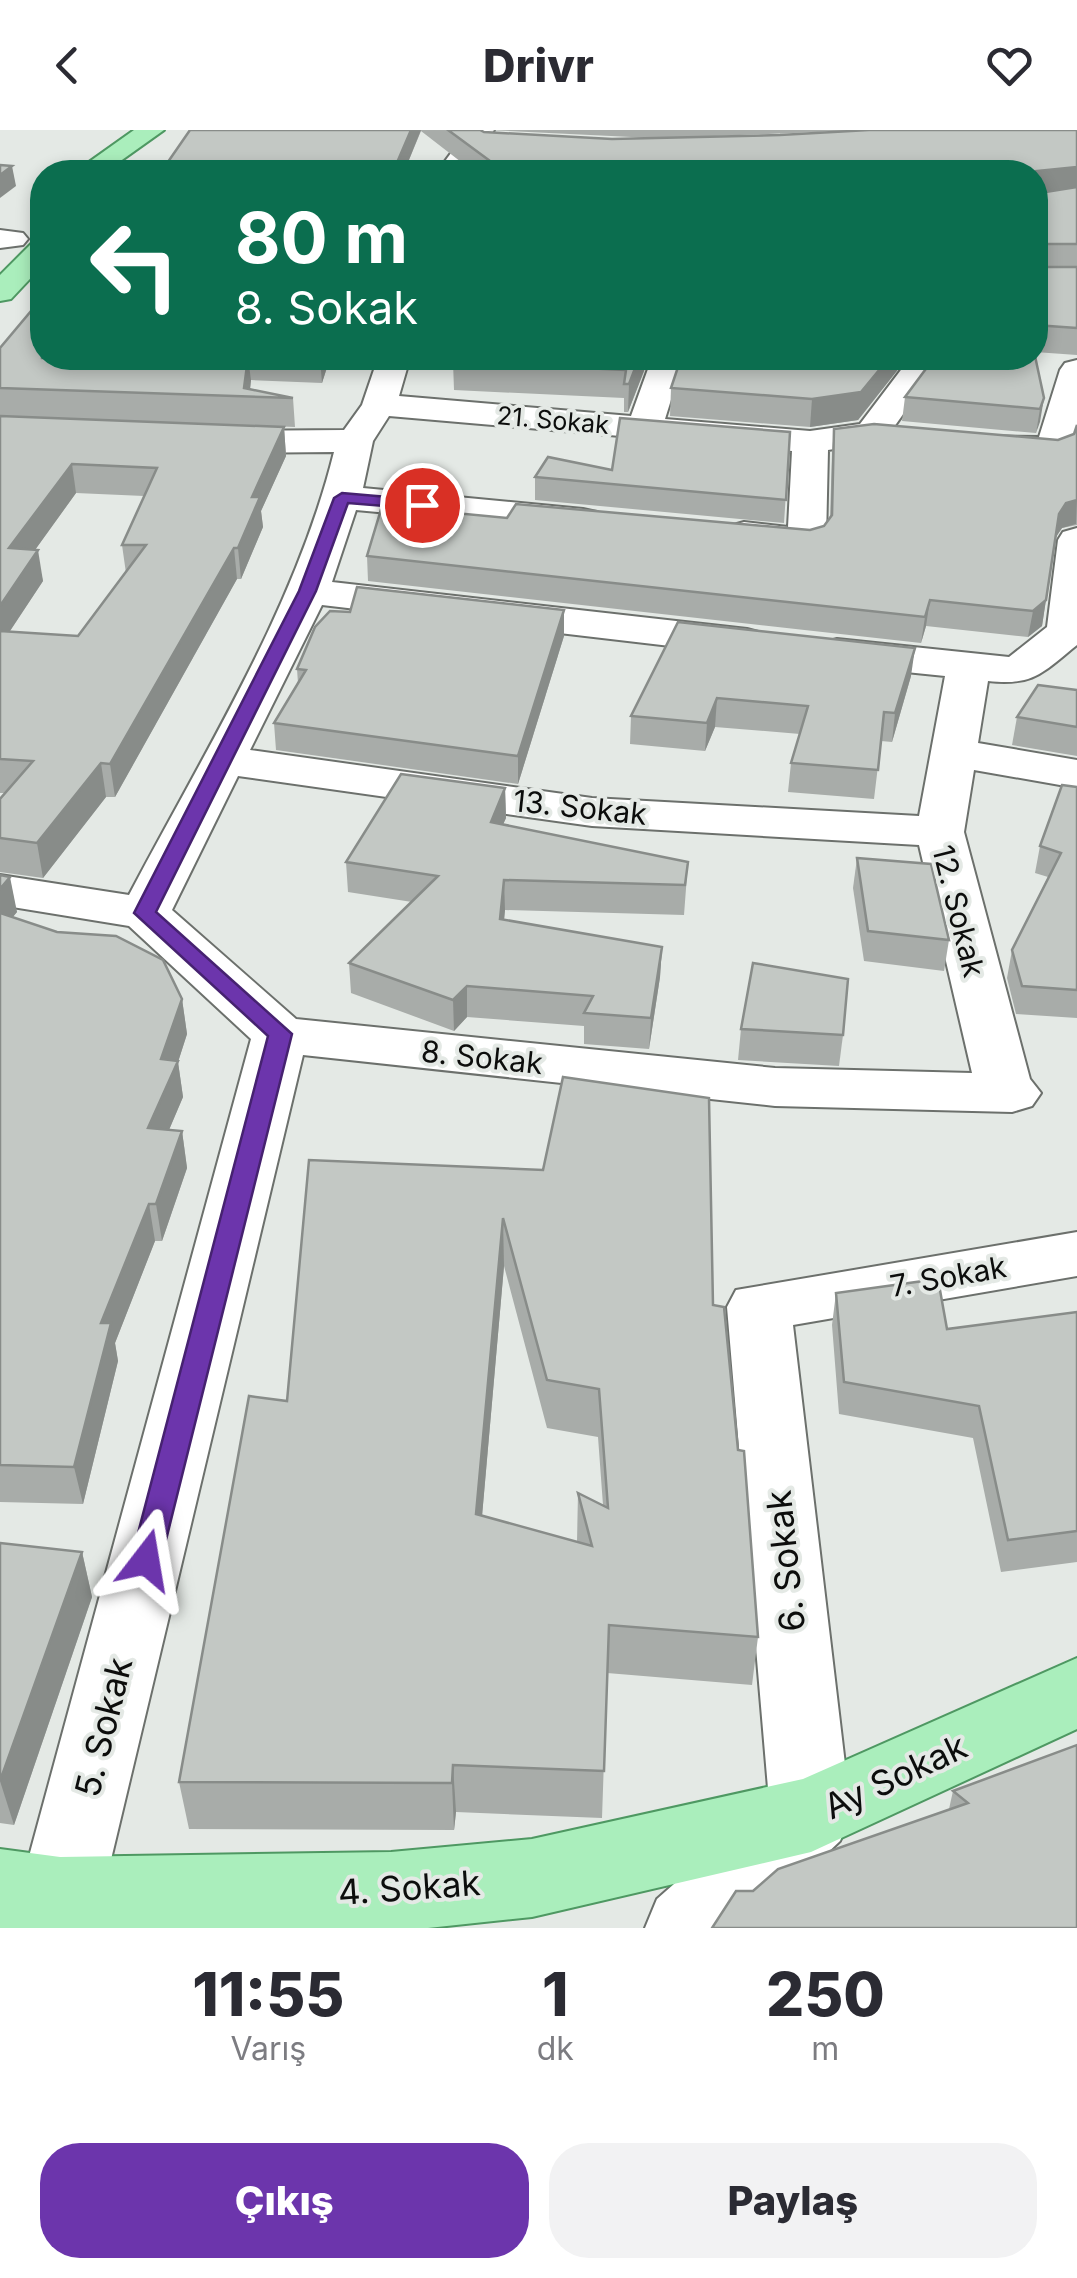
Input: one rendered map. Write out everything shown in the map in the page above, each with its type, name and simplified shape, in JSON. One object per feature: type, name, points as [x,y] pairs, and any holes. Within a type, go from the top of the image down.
[{"type":"main road","points":[[111,160],[162,134]]},
{"type":"main road","points":[[137,160],[162,134]]},
{"type":"main road","points":[[0,292],[17,240]]},
{"type":"main road","name":"Ay Sokak","points":[[811,1815],[1077,1692]]},
{"type":"main road","name":"4. Sokak","points":[[30,1893],[391,1892],[532,1878],[811,1815]]},
{"type":"street","points":[[458,160],[476,135],[506,144]]},
{"type":"street","points":[[962,441],[1053,449],[1077,370],[1048,367]]},
{"type":"street","points":[[145,913],[308,591],[342,498],[355,441],[379,404],[390,370]]},
{"type":"street","points":[[644,428],[664,370]]},
{"type":"street","points":[[872,434],[918,370]]},
{"type":"street","name":"21. Sokak","points":[[379,404],[810,442],[872,434],[908,436]]},
{"type":"street","points":[[172,440],[355,441]]},
{"type":"street","points":[[700,530],[807,540],[810,442]]},
{"type":"street","points":[[342,498],[621,523]]},
{"type":"street","points":[[308,591],[1018,671],[1067,632],[1073,622],[1077,540]]},
{"type":"street","name":"12. Sokak","points":[[968,668],[940,832],[1009,1093]]},
{"type":"street","points":[[954,753],[1076,773]]},
{"type":"street","name":"13. Sokak","points":[[223,760],[592,812],[940,832]]},
{"type":"street","points":[[0,890],[145,913],[280,1034]]},
{"type":"street","name":"8. Sokak","points":[[280,1034],[775,1087],[1009,1093]]},
{"type":"street","name":"5. Sokak","points":[[30,1893],[280,1034]]},
{"type":"street","name":"7. Sokak","points":[[759,1308],[1077,1254]]},
{"type":"street","name":"6. Sokak","points":[[759,1308],[811,1815]]},
{"type":"street","name":"Ay Sokak","points":[[687,1928],[811,1815]]},
{"type":"building","points":[[190,130],[411,130],[398,160],[169,160]]},
{"type":"building","points":[[448,130],[612,139],[869,130],[1077,130],[1077,167],[1048,170],[1048,160],[489,160]]},
{"type":"building","points":[[1077,187],[1077,244],[1048,244],[1048,192]]},
{"type":"building","points":[[1048,267],[1077,267],[1077,328],[1048,326]]},
{"type":"building","points":[[30,312],[30,370],[246,370],[244,388],[293,398],[0,388],[0,348]]},
{"type":"building","points":[[626,370],[634,370],[629,384],[624,384]]},
{"type":"building","points":[[677,370],[879,370],[861,392],[812,399],[671,388]]},
{"type":"building","points":[[925,370],[1038,370],[1044,398],[1040,409],[905,397]]},
{"type":"building","points":[[0,416],[284,427],[252,497],[260,497],[238,548],[234,548],[110,764],[101,763],[37,843],[0,838],[0,799],[33,761],[0,759],[0,631],[78,636],[146,545],[122,545],[157,468],[72,464],[9,548],[38,550],[0,606]]},
{"type":"building","points":[[620,418],[790,432],[786,500],[535,477],[548,457],[612,470]]},
{"type":"building","points":[[874,424],[1058,440],[1074,434],[1077,425],[1077,500],[1066,503],[1059,514],[1046,600],[1033,611],[930,600],[925,617],[367,556],[382,506],[507,518],[516,504],[810,530],[824,526],[832,515],[834,429]]},
{"type":"building","points":[[357,587],[564,610],[518,756],[274,723],[306,670],[297,669],[315,627],[330,611],[350,612]]},
{"type":"building","points":[[678,622],[915,648],[895,713],[884,712],[878,770],[791,763],[808,706],[717,698],[707,723],[631,716]]},
{"type":"building","points":[[1038,685],[1077,690],[1077,727],[1017,717]]},
{"type":"building","points":[[401,774],[505,788],[491,822],[688,862],[685,885],[504,880],[500,919],[662,947],[651,1018],[584,1013],[593,996],[467,986],[453,1000],[349,963],[438,876],[346,862]]},
{"type":"building","points":[[1062,785],[1077,787],[1077,990],[1022,986],[1012,950],[1061,853],[1040,846]]},
{"type":"building","points":[[857,858],[931,864],[949,940],[868,931]]},
{"type":"building","points":[[0,875],[10,877],[0,889]]},
{"type":"building","points":[[0,913],[57,932],[116,936],[163,960],[182,999],[161,1059],[178,1061],[148,1128],[182,1131],[156,1204],[149,1204],[101,1323],[111,1323],[74,1467],[0,1465]]},
{"type":"building","points":[[753,963],[848,979],[843,1035],[741,1029]]},
{"type":"building","points":[[563,1077],[709,1098],[713,1305],[724,1307],[738,1450],[744,1451],[758,1637],[609,1625],[604,1771],[453,1765],[452,1783],[179,1782],[249,1396],[287,1401],[309,1160],[543,1170]],"holes":[[[503,1218],[547,1380],[599,1389],[608,1508],[578,1493],[592,1546],[476,1514]]]},
{"type":"building","points":[[938,1279],[947,1329],[1077,1312],[1077,1531],[1008,1540],[979,1406],[844,1382],[836,1293]]},
{"type":"building","points":[[0,1543],[82,1552],[0,1781]]},
{"type":"building","points":[[1077,1745],[1077,1928],[712,1928],[736,1891],[753,1891],[778,1869],[968,1803],[953,1791]]},
{"type":"route","points":[[146,1560],[280,1034],[145,913],[308,591],[342,498],[422,505]]}]
